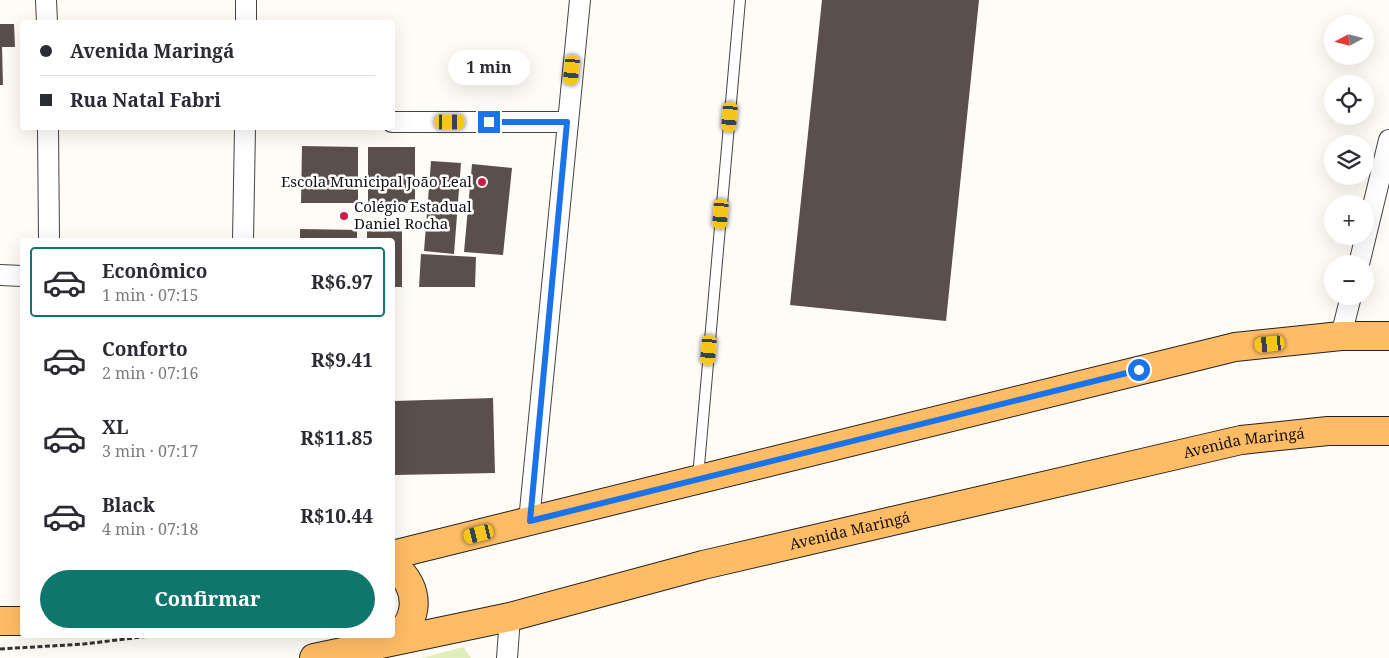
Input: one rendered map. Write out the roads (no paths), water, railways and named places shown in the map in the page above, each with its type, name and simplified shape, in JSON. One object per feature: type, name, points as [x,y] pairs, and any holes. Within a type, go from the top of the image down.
[{"type":"main road","points":[[395,554],[1235,347],[1341,336],[1389,336]]},
{"type":"main road","name":"Avenida Maringá","points":[[314,658],[510,617],[703,565],[1241,440],[1328,431],[1389,431]]},
{"type":"main road","points":[[395,568],[406,577],[412,587],[414,605],[410,622],[405,630],[395,638]]},
{"type":"main road","points":[[0,621],[20,621]]},
{"type":"main road","points":[[382,644],[394,638]]},
{"type":"street","points":[[46,0],[47,20]]},
{"type":"street","points":[[246,0],[246,20]]},
{"type":"street","points":[[530,521],[580,0]]},
{"type":"street","points":[[395,122],[567,122]]},
{"type":"street","points":[[48,130],[48,238]]},
{"type":"street","points":[[243,238],[245,130]]},
{"type":"street","points":[[1361,255],[1389,140]]},
{"type":"street","points":[[0,275],[20,276]]},
{"type":"street","points":[[1341,336],[1349,305]]},
{"type":"street","points":[[507,658],[510,617]]},
{"type":"lane","points":[[698,478],[740,0]]},
{"type":"place","name":"Escola Municipal João Leal","points":[[482,182]]},
{"type":"place","name":"Colégio Estadual Daniel Rocha","points":[[344,216]]}]
